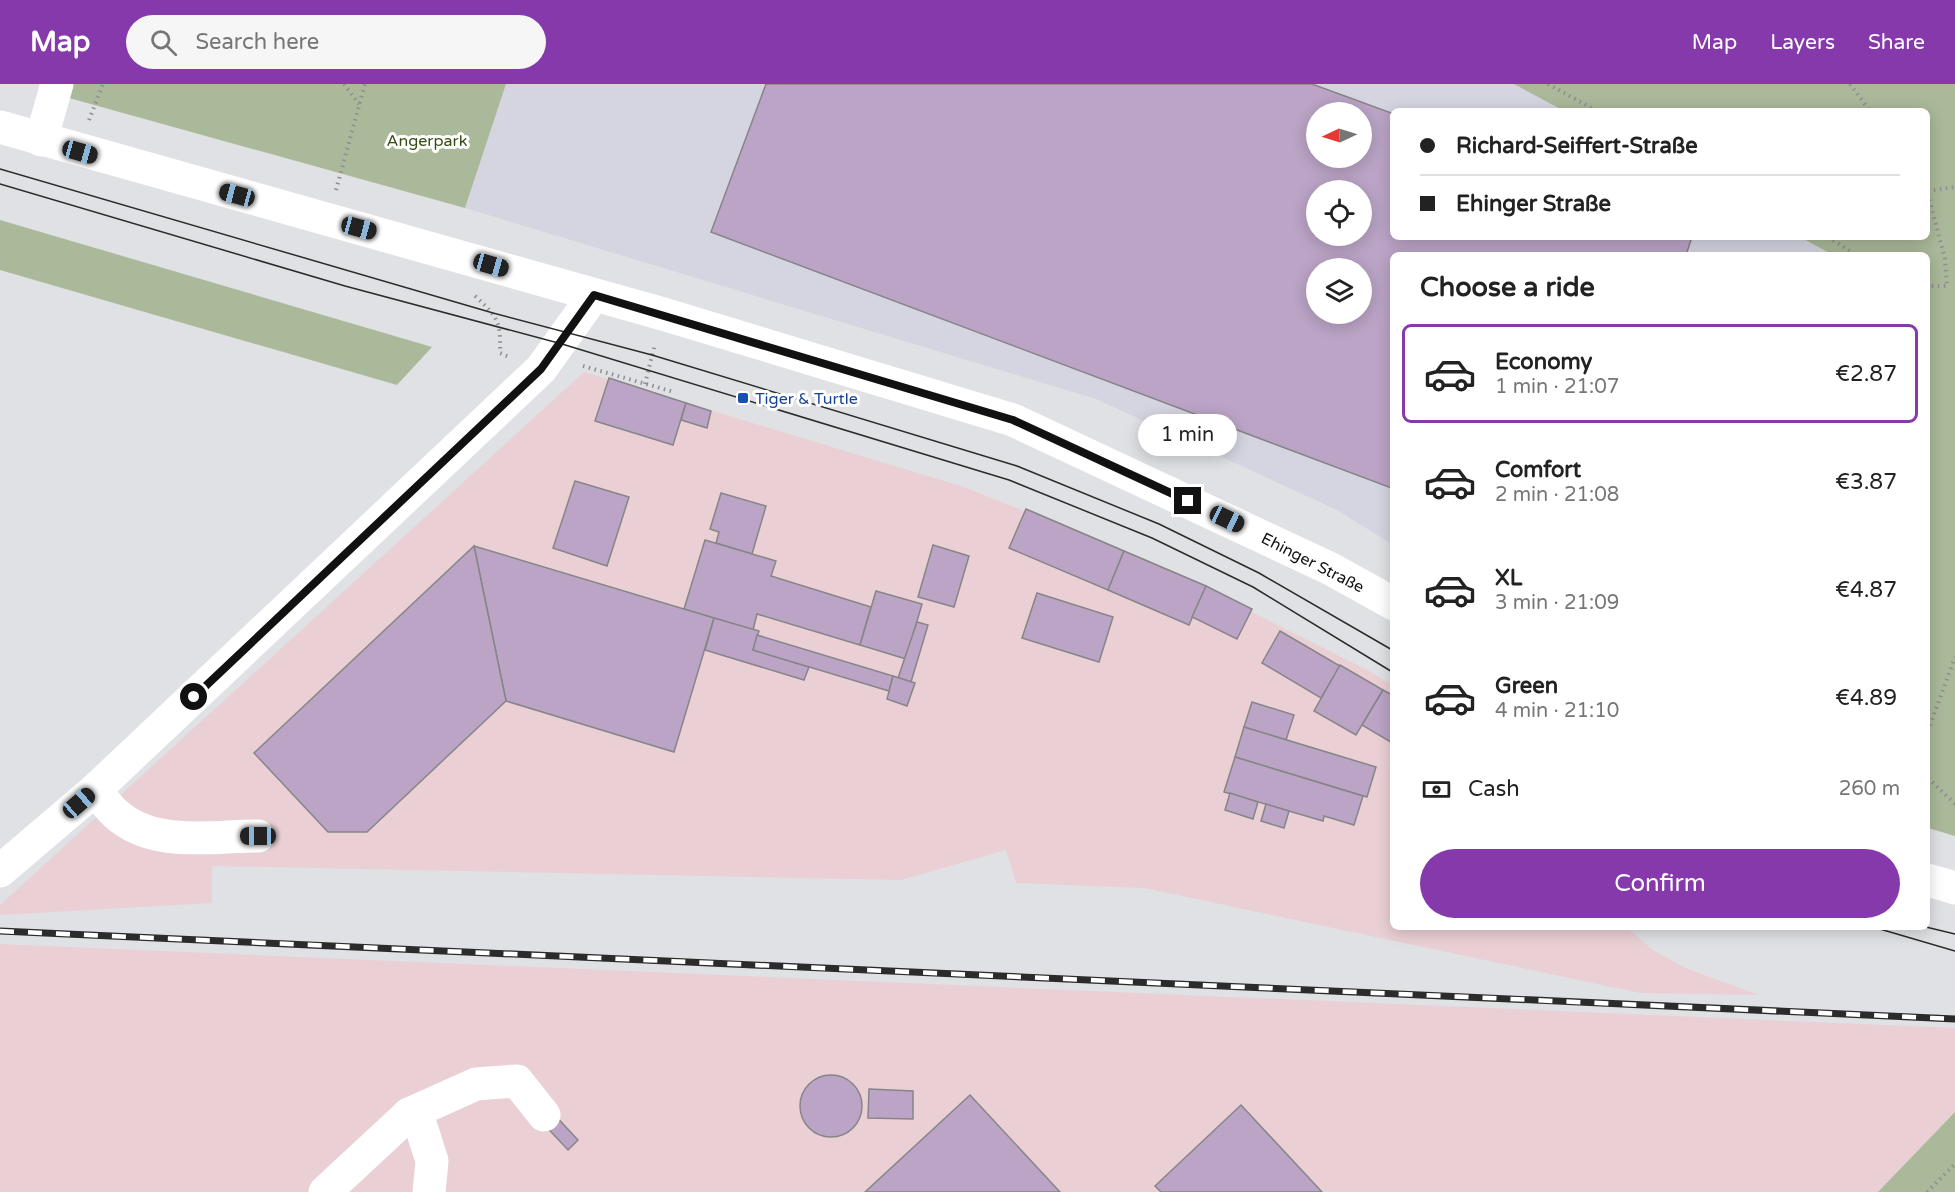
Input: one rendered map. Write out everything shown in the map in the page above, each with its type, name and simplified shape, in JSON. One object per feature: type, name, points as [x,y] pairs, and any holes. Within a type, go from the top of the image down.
[{"type":"street","points":[[41,140],[57,84]]},
{"type":"street","name":"Ehinger Straße","points":[[0,128],[663,314],[1013,420],[1331,569],[1390,602]]},
{"type":"street","points":[[0,871],[95,790],[541,369],[594,295]]},
{"type":"street","points":[[95,790],[116,814],[137,828],[160,837],[258,836]]},
{"type":"street","points":[[1930,881],[1955,888]]},
{"type":"street","points":[[326,1192],[409,1114],[476,1084],[517,1081],[544,1115]]},
{"type":"street","points":[[409,1114],[419,1120],[432,1161],[429,1192]]},
{"type":"path","points":[[344,84],[359,105]]},
{"type":"path","points":[[327,220],[365,84]]},
{"type":"path","points":[[1548,84],[1592,108]]},
{"type":"path","points":[[1850,84],[1868,108]]},
{"type":"path","points":[[1930,192],[1955,187]]},
{"type":"path","points":[[1930,200],[1945,259],[1947,286],[1930,286]]},
{"type":"path","points":[[1833,240],[1851,252]]},
{"type":"path","points":[[468,288],[493,313],[501,328],[500,353],[541,369],[584,366],[674,393]]},
{"type":"path","points":[[645,384],[663,314]]},
{"type":"path","points":[[1930,728],[1955,657]]},
{"type":"path","points":[[1930,780],[1955,804]]},
{"type":"path","points":[[1927,1192],[1955,1164]]},
{"type":"shaded area","points":[[506,84],[1514,84],[1558,108],[1390,108],[1390,240],[1806,240],[1828,252],[1390,252],[1390,543],[1337,510],[1096,399],[465,208]]},
{"type":"shaded area","points":[[584,372],[964,487],[1148,560],[1369,671],[1390,684],[1390,930],[1630,930],[1653,950],[1688,969],[1759,995],[1640,993],[1144,888],[1016,883],[1006,850],[901,880],[212,866],[212,903],[0,915],[0,905]]},
{"type":"shaded area","points":[[0,944],[1955,1028],[1955,1112],[1878,1192],[0,1192]]},
{"type":"green space","name":"Angerpark","points":[[69,84],[506,84],[465,208],[62,96]]},
{"type":"green space","points":[[1514,84],[1955,84],[1955,836],[1930,829],[1930,252],[1828,252],[1806,240],[1930,240],[1930,108],[1558,108]]},
{"type":"green space","points":[[0,220],[432,347],[397,385],[0,270]]},
{"type":"green space","points":[[1955,1112],[1955,1192],[1878,1192]]},
{"type":"building","points":[[766,84],[1312,84],[1361,102],[1306,102],[1306,168],[1372,168],[1372,106],[1390,113],[1390,240],[1691,240],[1687,252],[1390,252],[1390,487],[711,232]]},
{"type":"building","points":[[609,378],[686,403],[673,445],[595,421]]},
{"type":"building","points":[[686,403],[711,411],[707,428],[681,420]]},
{"type":"building","points":[[575,481],[629,497],[607,566],[553,548]]},
{"type":"building","points":[[721,493],[766,506],[752,554],[716,543],[719,532],[710,529]]},
{"type":"building","points":[[1026,509],[1124,551],[1108,590],[1009,548]]},
{"type":"building","points":[[705,540],[776,561],[771,576],[871,607],[860,645],[757,614],[753,630],[684,609]]},
{"type":"building","points":[[933,545],[969,556],[954,607],[918,597]]},
{"type":"building","points":[[474,546],[714,618],[674,752],[506,701]]},
{"type":"building","points":[[474,546],[506,701],[367,832],[328,832],[254,753]]},
{"type":"building","points":[[1124,551],[1206,586],[1189,625],[1108,590]]},
{"type":"building","points":[[1206,586],[1252,609],[1237,639],[1192,617]]},
{"type":"building","points":[[876,591],[922,604],[906,659],[860,645]]},
{"type":"building","points":[[1037,593],[1113,617],[1099,662],[1022,638]]},
{"type":"building","points":[[714,618],[759,631],[753,650],[809,667],[804,680],[705,650]]},
{"type":"building","points":[[917,622],[928,625],[911,682],[898,678]]},
{"type":"building","points":[[1280,631],[1340,666],[1321,698],[1262,663]]},
{"type":"building","points":[[757,635],[893,676],[889,691],[753,650]]},
{"type":"building","points":[[1340,665],[1383,690],[1356,735],[1314,711]]},
{"type":"building","points":[[893,676],[915,683],[907,706],[887,699]]},
{"type":"building","points":[[1383,690],[1390,694],[1390,742],[1362,725]]},
{"type":"building","points":[[1252,702],[1294,715],[1286,740],[1244,727]]},
{"type":"building","points":[[1244,727],[1376,767],[1367,797],[1235,757]]},
{"type":"building","points":[[1235,757],[1363,796],[1354,825],[1324,816],[1323,821],[1224,792]]},
{"type":"building","points":[[1230,793],[1258,802],[1253,819],[1225,810]]},
{"type":"building","points":[[1266,804],[1289,811],[1284,828],[1261,821]]},
{"type":"building","points":[[831,1075],[853,1084],[862,1106],[853,1128],[831,1137],[809,1128],[800,1106],[809,1084]]},
{"type":"building","points":[[869,1089],[913,1091],[913,1119],[868,1118]]},
{"type":"building","points":[[970,1095],[1060,1192],[865,1192]]},
{"type":"building","points":[[1241,1105],[1322,1192],[1161,1192],[1155,1186]]},
{"type":"building","points":[[550,1110],[578,1140],[568,1150],[540,1120]]},
{"type":"tram line","points":[[0,169],[493,313],[652,355],[1017,466],[1159,524],[1259,573],[1390,649]]},
{"type":"tram line","points":[[0,184],[345,286],[562,344],[1009,480],[1152,538],[1253,587],[1390,671]]},
{"type":"tram line","points":[[1930,928],[1955,934]]},
{"type":"tram line","points":[[1883,930],[1955,951]]},
{"type":"railway","points":[[0,931],[1955,1019]]},
{"type":"place","name":"Tiger & Turtle","points":[[743,398]]},
{"type":"route","points":[[194,697],[541,369],[562,344],[594,295],[1013,420],[1188,501]]}]
